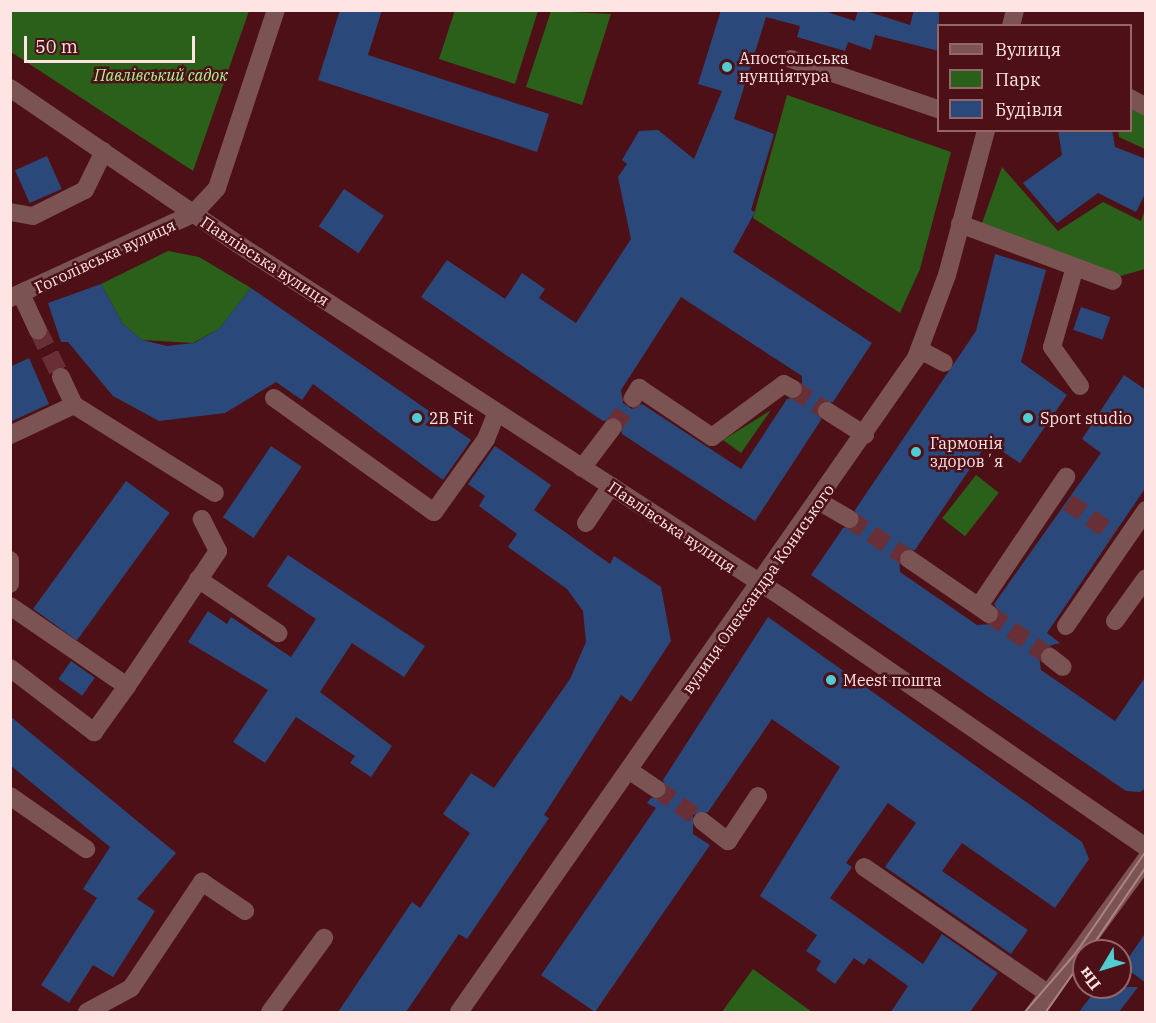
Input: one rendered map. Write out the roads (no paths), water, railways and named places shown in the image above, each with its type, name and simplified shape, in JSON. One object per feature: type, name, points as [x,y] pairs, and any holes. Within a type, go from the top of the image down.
[{"type":"street","name":"Гоголівська вулиця","points":[[16,296],[194,214],[217,188],[276,10]]},
{"type":"street","points":[[791,59],[937,108]]},
{"type":"street","name":"Павлівська вулиця","points":[[14,94],[104,151],[194,214],[496,414],[761,584],[1146,847]]},
{"type":"street","points":[[1132,99],[1146,107]]},
{"type":"street","name":"вулиця Олександра Кониського","points":[[459,1012],[820,502],[920,350],[960,224],[985,132]]},
{"type":"street","points":[[10,212],[33,216],[85,190],[104,151]]},
{"type":"street","points":[[960,224],[1113,281]]},
{"type":"street","points":[[1075,267],[1052,347],[1080,386]]},
{"type":"street","points":[[16,296],[38,330]]},
{"type":"street","points":[[920,350],[944,363]]},
{"type":"street","points":[[61,377],[74,405],[215,493]]},
{"type":"street","points":[[633,398],[639,388],[712,437],[784,384],[793,389]]},
{"type":"street","points":[[274,398],[434,512],[486,439],[496,414]]},
{"type":"street","points":[[10,435],[74,405]]},
{"type":"street","points":[[827,411],[865,435]]},
{"type":"street","points":[[582,468],[613,428]]},
{"type":"street","points":[[909,559],[984,610],[1061,498],[1066,477]]},
{"type":"street","points":[[586,523],[611,486]]},
{"type":"street","points":[[820,502],[849,519]]},
{"type":"street","points":[[1066,626],[1119,538],[1146,510]]},
{"type":"street","points":[[10,668],[94,732],[218,550],[202,519]]},
{"type":"street","points":[[10,560],[10,584]]},
{"type":"street","points":[[1115,621],[1146,578]]},
{"type":"street","points":[[198,579],[278,633]]},
{"type":"street","points":[[10,606],[127,686]]},
{"type":"street","points":[[630,771],[657,789]]},
{"type":"street","points":[[10,796],[86,849]]},
{"type":"street","points":[[702,821],[728,841],[758,796]]},
{"type":"street","points":[[1035,1012],[1146,859]]},
{"type":"street","points":[[864,867],[1049,994]]},
{"type":"street","points":[[87,1012],[131,988],[202,882],[246,911]]},
{"type":"street","points":[[270,1012],[324,938]]},
{"type":"tunnel","points":[[38,330],[61,377]]},
{"type":"tunnel","points":[[793,389],[827,411]]},
{"type":"tunnel","points":[[613,427],[633,398]]},
{"type":"tunnel","points":[[1068,502],[1113,534]]},
{"type":"tunnel","points":[[849,519],[909,559]]},
{"type":"tunnel","points":[[989,614],[1050,657]]},
{"type":"tunnel","points":[[657,789],[702,821]]},
{"type":"tram line","points":[[1025,1012],[1076,953],[1146,851]]},
{"type":"tram line","points":[[1097,939],[1146,867]]},
{"type":"tram line","points":[[1046,1012],[1072,975]]},
{"type":"place","name":"Апостольська нунціятура","points":[[727,67]]},
{"type":"place","name":"2B Fit","points":[[417,418]]},
{"type":"place","name":"Sport studio","points":[[1028,418]]},
{"type":"place","name":"Гармонія здоровʼя","points":[[916,452]]},
{"type":"place","name":"Meest пошта","points":[[831,680]]},
{"type":"park label","name":"Павлівський садок","points":[[161,75]]}]
